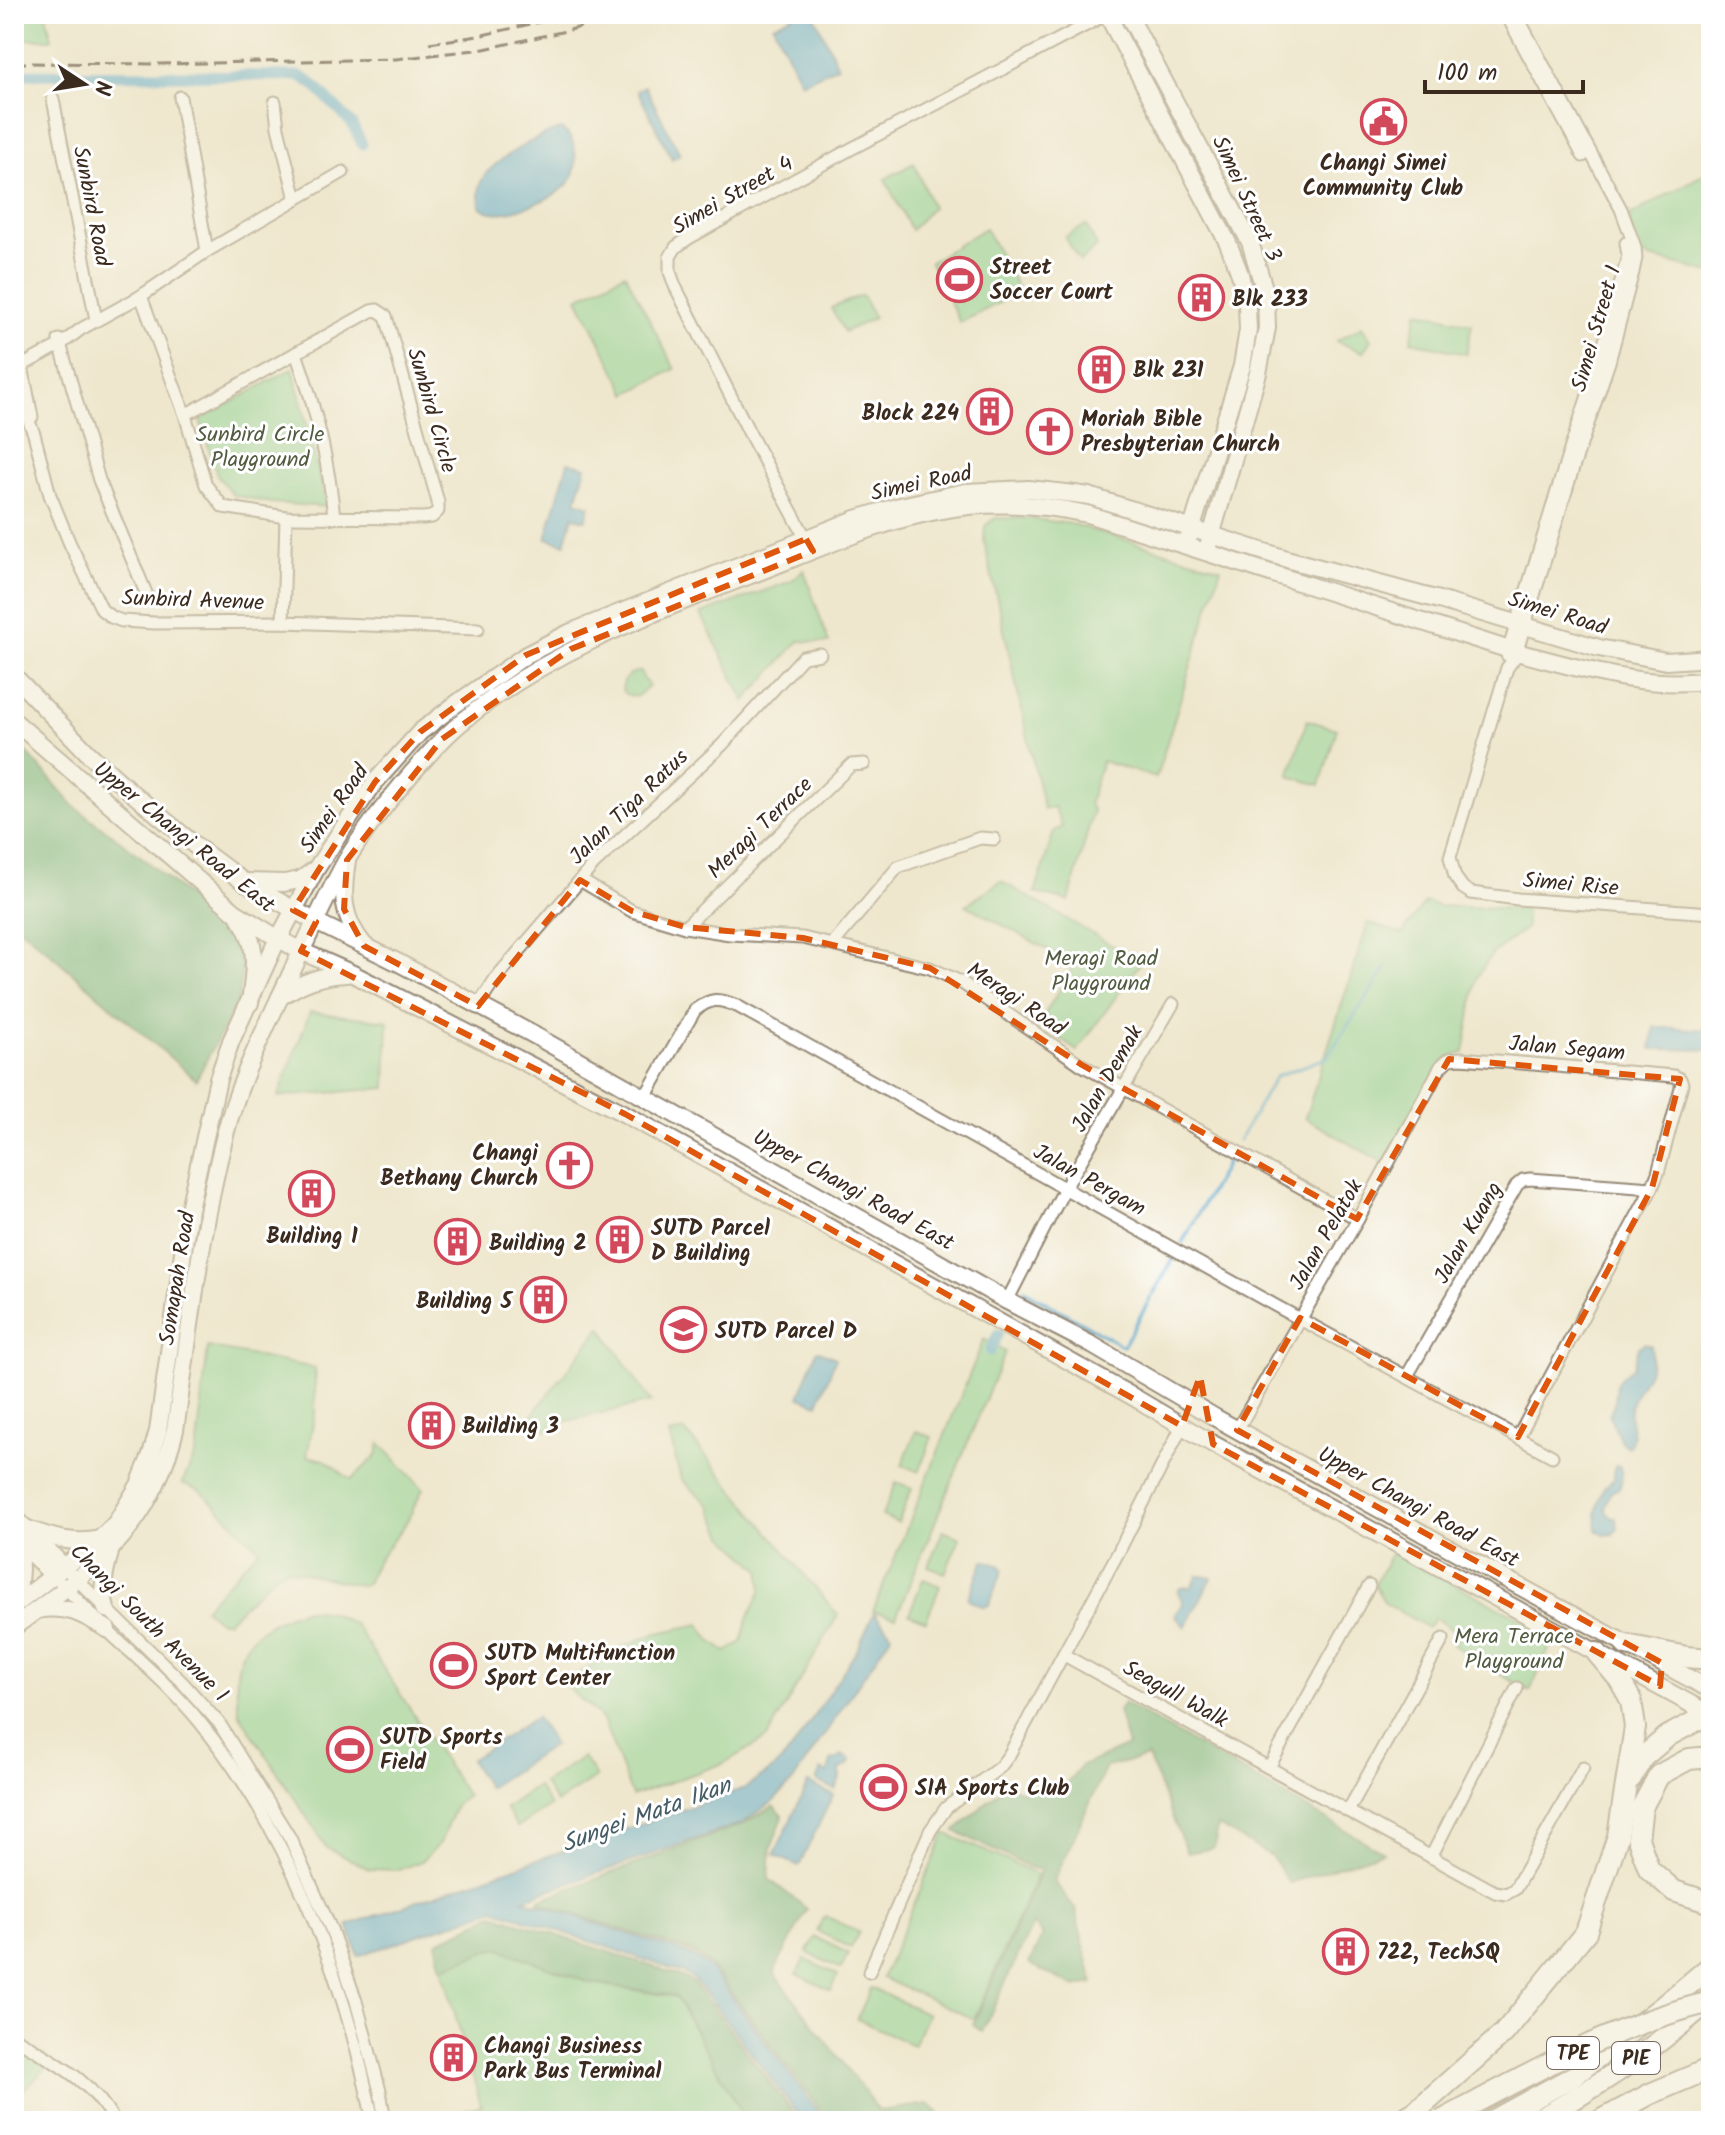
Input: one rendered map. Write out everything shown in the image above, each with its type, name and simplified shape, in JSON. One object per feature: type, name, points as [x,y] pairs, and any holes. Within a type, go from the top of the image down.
[{"type":"highway","points":[[1626,1645],[1711,1659]]},
{"type":"highway","points":[[1399,2121],[1415,2112],[1504,2033],[1586,1932],[1618,1836],[1635,1727],[1631,1700],[1619,1679],[1597,1653]]},
{"type":"highway","points":[[1627,1785],[1643,1757],[1668,1736],[1710,1714]]},
{"type":"highway","points":[[1711,1757],[1689,1759],[1659,1775],[1642,1807],[1638,1839],[1649,1869],[1674,1891],[1711,1903]]},
{"type":"highway","name":"PIE","points":[[1492,2121],[1569,2079],[1711,1966]]},
{"type":"highway","name":"PIE","points":[[1536,2121],[1631,2061],[1711,2000]]},
{"type":"highway","name":"TPE","points":[[1441,2121],[1609,2036],[1711,2000]]},
{"type":"highway","points":[[1600,2121],[1650,2094],[1709,2069]]},
{"type":"main road","name":"Simei Street 3","points":[[1107,14],[1228,243],[1247,305],[1248,330],[1242,366],[1186,546]]},
{"type":"main road","name":"Simei Street 3","points":[[1128,14],[1250,242],[1266,295],[1267,328],[1258,373],[1207,552]]},
{"type":"main road","name":"Simei Road","points":[[301,951],[347,860],[391,799],[442,739],[463,720],[524,677],[571,649],[810,545],[871,515],[965,492],[1029,489],[1089,496],[1290,560],[1599,648],[1666,661],[1711,658]]},
{"type":"main road","points":[[1087,514],[1094,508],[1089,496]]},
{"type":"main road","name":"Simei Road","points":[[279,939],[316,869],[375,782],[420,732],[526,655],[569,633],[810,545],[941,510],[1030,505],[1087,514],[1512,650],[1641,681],[1692,683],[1711,680]]},
{"type":"main road","name":"Upper Changi Road East","points":[[14,676],[89,754],[132,793],[244,882],[645,1097],[1237,1430],[1711,1690]]},
{"type":"main road","name":"Upper Changi Road East","points":[[14,721],[235,912],[279,939],[557,1078],[754,1185],[1213,1444],[1710,1714]]},
{"type":"main road","points":[[347,860],[343,885],[344,909],[355,935],[364,946]]},
{"type":"main road","points":[[244,882],[284,883],[300,880],[316,869]]},
{"type":"main road","points":[[235,912],[250,931],[255,952],[250,1003]]},
{"type":"main road","name":"Somapah Road","points":[[105,1545],[139,1485],[158,1431],[189,1209],[218,1079],[231,1041],[279,939]]},
{"type":"main road","name":"Somapah Road","points":[[65,1578],[140,1515],[169,1456],[208,1212],[225,1134],[253,1053],[301,951]]},
{"type":"main road","points":[[280,997],[312,979],[353,974]]},
{"type":"main road","points":[[753,1158],[757,1168],[754,1185]]},
{"type":"main road","points":[[1083,1370],[1088,1355],[1085,1342]]},
{"type":"main road","points":[[1180,1397],[1186,1409],[1182,1426]]},
{"type":"main road","points":[[1213,1444],[1211,1427],[1216,1418]]},
{"type":"main road","name":"Changi South Avenue 1","points":[[14,1517],[20,1535],[65,1578]]},
{"type":"main road","points":[[14,1603],[21,1568],[20,1535],[105,1545],[103,1582],[106,1609]]},
{"type":"main road","points":[[14,1603],[65,1578]]},
{"type":"main road","points":[[14,1627],[36,1611],[65,1578]]},
{"type":"main road","points":[[36,1611],[51,1608],[73,1610],[107,1629]]},
{"type":"main road","points":[[1660,1686],[1665,1675],[1662,1663]]},
{"type":"street","name":"Simei Street 4","points":[[810,545],[675,286],[670,272],[670,257],[676,247],[849,150],[1107,14]]},
{"type":"street","name":"Simei Street 1","points":[[1450,857],[1570,449],[1600,359],[1628,252],[1614,212],[1506,14]]},
{"type":"street","name":"Simei Street 1","points":[[1516,14],[1621,209],[1636,252],[1609,362],[1520,624]]},
{"type":"street","points":[[180,97],[207,251]]},
{"type":"street","name":"Sunbird Road","points":[[53,99],[96,320]]},
{"type":"street","points":[[275,102],[278,128],[296,199]]},
{"type":"street","points":[[14,340],[17,365],[141,296],[207,251],[343,172]]},
{"type":"street","name":"Sunbird Circle","points":[[141,296],[185,415],[206,485],[223,507],[286,517],[334,518],[423,518],[432,517],[438,511],[386,316],[377,310],[185,415]]},
{"type":"street","points":[[61,341],[99,480],[146,593]]},
{"type":"street","points":[[296,353],[331,478],[334,518]]},
{"type":"street","name":"Sunbird Avenue","points":[[17,365],[22,404],[34,434],[50,495],[102,610],[111,617],[122,621],[154,623],[283,622],[478,629]]},
{"type":"street","name":"Sunbird Avenue","points":[[283,622],[286,517]]},
{"type":"street","name":"Jalan Tiga Ratus","points":[[478,1006],[496,978],[594,864],[722,745],[803,657],[820,654]]},
{"type":"street","name":"Meragi Terrace","points":[[685,927],[851,765],[864,764]]},
{"type":"street","points":[[833,944],[898,867],[980,838],[994,839]]},
{"type":"street","name":"Simei Rise","points":[[1450,857],[1455,877],[1471,893],[1711,913]]},
{"type":"street","name":"Meragi Road","points":[[580,880],[632,911],[685,927],[730,934],[792,936],[945,974],[1069,1057],[1358,1219]]},
{"type":"street","name":"Jalan Pergam","points":[[645,1097],[695,1010],[706,1002],[722,1000],[765,1020],[1552,1456]]},
{"type":"street","name":"Jalan Demak","points":[[1007,1301],[1065,1188],[1173,1004]]},
{"type":"street","name":"Jalan Segam","points":[[1449,1059],[1674,1076],[1680,1079],[1682,1084],[1652,1188]]},
{"type":"street","name":"Jalan Pelatok","points":[[1237,1430],[1358,1219],[1436,1073],[1449,1059]]},
{"type":"street","name":"Jalan Kuang","points":[[1407,1376],[1517,1185],[1523,1180],[1652,1188]]},
{"type":"street","points":[[1518,1437],[1652,1188]]},
{"type":"street","points":[[869,1972],[930,1831],[946,1808],[1000,1767],[1009,1755],[1182,1426]]},
{"type":"street","name":"Changi South Avenue 1","points":[[65,1578],[106,1609],[174,1673],[219,1723],[290,1838],[331,1929],[356,2001],[385,2121]]},
{"type":"street","name":"Changi South Avenue 1","points":[[65,1578],[107,1629],[199,1721],[248,1790],[280,1845],[317,1926],[339,1988],[373,2121]]},
{"type":"street","points":[[1269,1767],[1369,1586]]},
{"type":"street","points":[[1348,1811],[1443,1639]]},
{"type":"street","name":"Seagull Walk","points":[[1064,1655],[1495,1892],[1506,1894],[1515,1889],[1583,1768]]},
{"type":"street","points":[[1431,1857],[1517,1688]]},
{"type":"street","points":[[14,2037],[75,2074],[97,2096],[114,2121]]},
{"type":"highlighted area","points":[[806,539],[813,551],[571,649],[442,739],[347,860],[344,909],[364,946],[478,1006],[580,880],[632,911],[685,927],[803,938],[930,968],[1082,1065],[1357,1219],[1449,1059],[1680,1079],[1652,1188],[1518,1437],[1300,1318],[1237,1430],[1662,1663],[1660,1686],[1213,1444],[1200,1376],[1182,1426],[625,1114],[301,951],[316,922],[293,910],[375,782],[420,732],[526,655]]},
{"type":"green space","points":[[14,14],[46,14],[52,39],[14,39]]},
{"type":"green space","points":[[914,163],[932,207],[911,230],[885,179]]},
{"type":"green space","points":[[1711,170],[1711,273],[1638,255],[1628,217]]},
{"type":"green space","points":[[1086,225],[1097,246],[1080,262],[1065,237]]},
{"type":"green space","points":[[985,228],[1020,292],[960,323],[930,262]]},
{"type":"green space","points":[[625,273],[675,369],[627,394],[578,298]]},
{"type":"green space","points":[[862,295],[874,318],[844,332],[831,308]]},
{"type":"green space","points":[[1418,311],[1472,324],[1466,354],[1411,341]]},
{"type":"green space","points":[[1362,326],[1371,340],[1363,352],[1336,341]]},
{"type":"green space","name":"Sunbird Circle Playground","points":[[293,368],[327,507],[271,503],[233,495],[217,475],[200,420]]},
{"type":"green space","points":[[995,518],[1072,524],[1221,568],[1156,778],[1102,761],[1089,804],[1093,811],[1069,901],[1035,893],[1054,831],[1062,827],[1054,807],[1044,810],[984,541],[985,526]]},
{"type":"green space","points":[[804,570],[829,643],[799,641],[745,701],[701,614],[791,581]]},
{"type":"green space","points":[[641,672],[649,686],[636,697],[622,690],[626,678]]},
{"type":"green space","points":[[1307,720],[1337,729],[1320,785],[1289,776]]},
{"type":"green space","points":[[14,738],[75,807],[243,940],[238,1000],[196,1080],[14,922]]},
{"type":"green space","name":"Meragi Road Playground","points":[[1001,881],[1141,962],[1077,1051],[1039,1024],[1072,963],[966,905]]},
{"type":"green space","points":[[1425,902],[1438,906],[1526,909],[1526,928],[1493,953],[1477,977],[1464,1053],[1447,1058],[1384,1163],[1305,1118],[1368,923],[1402,934]]},
{"type":"green space","points":[[310,1012],[388,1021],[386,1088],[278,1097]]},
{"type":"green space","points":[[601,1327],[651,1402],[554,1424],[547,1431],[528,1420]]},
{"type":"green space","points":[[984,1339],[1005,1352],[896,1617],[873,1611]]},
{"type":"green space","points":[[208,1347],[315,1368],[315,1413],[307,1456],[325,1460],[351,1480],[377,1455],[380,1443],[423,1489],[402,1529],[378,1560],[368,1582],[362,1586],[287,1569],[276,1574],[227,1621],[219,1621],[204,1608],[259,1549],[201,1491],[182,1483],[196,1454]]},
{"type":"green space","points":[[685,1431],[838,1615],[767,1738],[724,1763],[632,1796],[603,1720],[563,1683],[622,1647],[657,1633],[700,1624],[711,1641],[726,1652],[742,1642],[748,1618],[761,1592],[761,1570],[724,1536],[710,1505],[681,1479],[669,1434]]},
{"type":"green space","points":[[916,1431],[932,1437],[919,1472],[902,1465]]},
{"type":"green space","points":[[896,1482],[912,1488],[898,1523],[882,1516]]},
{"type":"green space","points":[[943,1531],[960,1538],[945,1573],[928,1566]]},
{"type":"green space","name":"Mera Terrace Playground","points":[[1392,1552],[1555,1636],[1530,1691],[1453,1645],[1459,1634],[1435,1618],[1428,1628],[1385,1603],[1374,1585]]},
{"type":"green space","points":[[923,1579],[940,1586],[926,1621],[909,1614]]},
{"type":"green space","name":"SUTD Sports Field","points":[[306,1609],[330,1612],[355,1625],[467,1796],[456,1804],[440,1843],[422,1861],[398,1870],[369,1869],[327,1848],[240,1715],[237,1675],[246,1646],[269,1625]]},
{"type":"green space","points":[[1124,1703],[1383,1852],[1289,1883],[1271,1856],[1218,1826],[1214,1848],[1187,1853],[1148,1757],[1106,1767],[1054,1881],[1075,1909],[1093,1983],[1076,1987],[1029,1964],[1043,1935],[1033,1924],[982,2032],[973,2025],[1041,1870],[955,1831],[1007,1784],[1024,1792],[1066,1784],[1081,1766],[1128,1746],[1118,1711]]},
{"type":"green space","points":[[583,1757],[596,1777],[556,1803],[543,1783]]},
{"type":"green space","points":[[537,1786],[550,1806],[517,1827],[505,1808]]},
{"type":"green space","points":[[774,1806],[783,1817],[771,1848],[769,1879],[807,1909],[774,1972],[879,2111],[929,2104],[947,2121],[829,2121],[711,1966],[693,1952],[539,1903],[539,1900],[743,1824]]},
{"type":"green space","points":[[945,1833],[1037,1874],[974,2019],[882,1978]]},
{"type":"green space","points":[[493,1914],[694,1983],[799,2121],[747,2121],[675,1996],[588,1982],[496,1947],[442,1968],[436,1943]]},
{"type":"green space","points":[[825,1916],[859,1932],[851,1948],[817,1931]]},
{"type":"green space","points":[[815,1937],[848,1953],[841,1969],[807,1953]]},
{"type":"green space","points":[[496,1947],[588,1982],[676,1997],[747,2121],[431,2121],[481,2105],[442,1968]]},
{"type":"green space","points":[[804,1959],[838,1975],[831,1991],[797,1974]]},
{"type":"green space","points":[[871,1988],[928,2014],[913,2045],[857,2019]]},
{"type":"green space","points":[[14,2037],[53,2062],[14,2099]]},
{"type":"water","points":[[796,14],[814,14],[838,66],[801,83],[773,25]]},
{"type":"water","points":[[645,86],[680,154],[672,159],[637,90]]},
{"type":"water","points":[[560,129],[571,138],[574,146],[574,171],[568,184],[553,195],[521,209],[500,213],[480,207],[480,185],[494,165],[528,143]]},
{"type":"water","points":[[568,462],[586,467],[576,501],[590,506],[586,520],[573,517],[565,544],[546,538]]},
{"type":"water","points":[[1654,1027],[1711,1030],[1711,1050],[1651,1049]]},
{"type":"water","points":[[1645,1343],[1651,1345],[1652,1356],[1648,1373],[1632,1401],[1629,1415],[1633,1437],[1629,1447],[1621,1442],[1609,1415],[1615,1402],[1617,1382],[1633,1368],[1639,1347]]},
{"type":"water","points":[[817,1350],[836,1358],[818,1404],[799,1397]]},
{"type":"water","points":[[1616,1466],[1621,1470],[1621,1483],[1611,1492],[1605,1509],[1608,1515],[1616,1518],[1618,1528],[1613,1534],[1604,1535],[1597,1530],[1596,1512],[1603,1489],[1614,1479]]},
{"type":"water","points":[[984,1560],[1001,1566],[1003,1570],[989,1605],[984,1607],[968,1598]]},
{"type":"water","points":[[1198,1575],[1212,1578],[1185,1627],[1175,1615],[1183,1603],[1178,1592],[1180,1588],[1191,1587]]},
{"type":"water","points":[[874,1613],[892,1634],[793,1781],[774,1801],[742,1823],[523,1899],[692,1955],[710,1968],[825,2121],[803,2121],[695,1980],[681,1972],[494,1909],[358,1956],[348,1925],[745,1788],[773,1769],[791,1751],[857,1650]]},
{"type":"water","points":[[536,1717],[554,1745],[488,1788],[470,1760]]},
{"type":"water","points":[[842,1755],[851,1760],[840,1770],[835,1790],[816,1781],[821,1770],[828,1773],[831,1761]]},
{"type":"water","points":[[808,1783],[833,1795],[799,1866],[774,1855]]},
{"type":"waterway","points":[[14,74],[300,76],[313,84],[352,124],[362,144]]},
{"type":"waterway","name":"Sungei Mata Ikan","points":[[1239,1140],[1276,1076],[1326,1058],[1387,967]]},
{"type":"waterway","name":"Sungei Mata Ikan","points":[[1182,1243],[1230,1156]]},
{"type":"waterway","name":"Sungei Mata Ikan","points":[[1024,1290],[1123,1346],[1174,1258]]},
{"type":"waterway","name":"Sungei Mata Ikan","points":[[990,1351],[998,1334]]},
{"type":"railway","points":[[429,43],[478,36],[575,14]]},
{"type":"railway","points":[[14,63],[160,64],[396,59],[484,49],[625,14]]},
{"type":"place","name":"Changi Simei Community Club","points":[[1383,121]]},
{"type":"place","name":"Street Soccer Court","points":[[959,279]]},
{"type":"place","name":"Blk 233","points":[[1201,298]]},
{"type":"place","name":"Blk 231","points":[[1102,369]]},
{"type":"place","name":"Block 224","points":[[990,412]]},
{"type":"place","name":"Moriah Bible Presbyterian Church","points":[[1050,431]]},
{"type":"place","name":"Changi Bethany Church","points":[[569,1165]]},
{"type":"place","name":"Building 1","points":[[312,1194]]},
{"type":"place","name":"SUTD Parcel D Building","points":[[620,1240]]},
{"type":"place","name":"Building 2","points":[[458,1242]]},
{"type":"place","name":"Building 5","points":[[543,1300]]},
{"type":"place","name":"SUTD Parcel D","points":[[684,1330]]},
{"type":"place","name":"Building 3","points":[[431,1425]]},
{"type":"place","name":"SUTD Multifunction Sport Center","points":[[454,1665]]},
{"type":"place","name":"SUTD Sports Field","points":[[349,1749]]},
{"type":"place","name":"SIA Sports Club","points":[[884,1787]]},
{"type":"place","name":"722, TechSQ","points":[[1346,1951]]},
{"type":"place","name":"Changi Business Park Bus Terminal","points":[[453,2058]]}]
